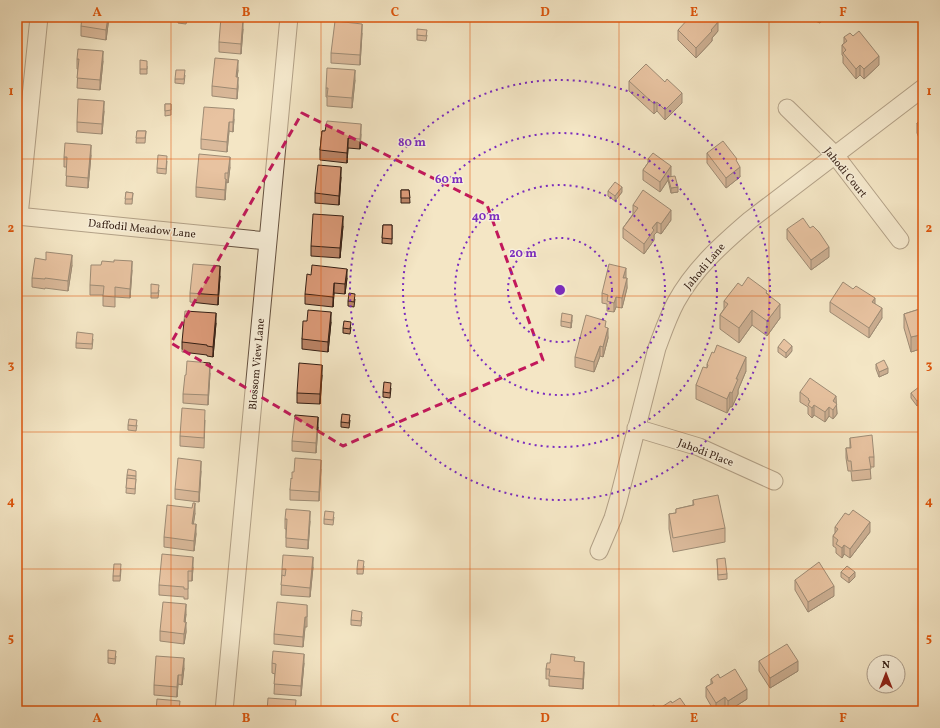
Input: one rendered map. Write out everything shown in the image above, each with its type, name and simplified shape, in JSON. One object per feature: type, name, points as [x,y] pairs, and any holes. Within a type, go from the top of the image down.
[{"type":"street","points":[[18,216],[39,17]]},
{"type":"street","name":"Blossom View Lane","points":[[224,711],[289,17]]},
{"type":"street","name":"Jahodi Lane","points":[[599,551],[616,506],[657,348],[665,325],[676,302],[690,279],[727,239],[750,220],[923,88]]},
{"type":"street","name":"Jahodi Court","points":[[786,108],[835,155],[900,240]]},
{"type":"street","name":"Daffodil Meadow Lane","points":[[18,216],[267,240]]},
{"type":"street","name":"Jahodi Place","points":[[636,428],[699,447],[774,481]]},
{"type":"highlighted area","points":[[302,113],[487,205],[543,360],[343,446],[171,343]]},
{"type":"building","points":[[82,17],[108,17],[106,30],[81,26]]},
{"type":"building","points":[[178,17],[187,17],[186,19]]},
{"type":"building","points":[[221,17],[243,19],[241,44],[219,42]]},
{"type":"building","points":[[690,17],[713,17],[718,22],[711,30],[712,31],[696,48],[678,30]]},
{"type":"building","points":[[335,21],[362,24],[360,55],[331,53]]},
{"type":"building","points":[[417,29],[427,30],[426,36],[417,35]]},
{"type":"building","points":[[859,31],[879,56],[864,69],[860,65],[856,69],[843,53],[846,50],[842,45],[847,41],[844,37],[850,33],[853,36]]},
{"type":"building","points":[[78,49],[103,51],[100,80],[77,78],[79,59],[77,59]]},
{"type":"building","points":[[215,58],[238,60],[236,77],[238,77],[237,89],[212,86]]},
{"type":"building","points":[[140,60],[147,61],[147,69],[140,69]]},
{"type":"building","points":[[646,64],[665,82],[667,79],[682,93],[665,110],[657,102],[654,104],[629,81]]},
{"type":"building","points":[[327,68],[355,70],[352,98],[327,96]]},
{"type":"building","points":[[176,70],[185,70],[184,79],[175,79]]},
{"type":"building","points":[[78,99],[104,101],[102,124],[77,122]]},
{"type":"building","points":[[165,104],[171,104],[171,110],[165,111]]},
{"type":"building","points":[[204,107],[234,109],[233,122],[229,122],[227,142],[201,139]]},
{"type":"building","points":[[923,120],[923,138],[917,123]]},
{"type":"building","points":[[327,121],[361,124],[360,139],[348,138],[347,153],[320,150],[322,131],[325,131]]},
{"type":"building","points":[[137,131],[146,131],[145,138],[136,138]]},
{"type":"building","points":[[723,141],[737,159],[736,160],[740,167],[726,178],[707,153]]},
{"type":"building","points":[[65,143],[91,145],[88,178],[66,176],[67,157],[64,157]]},
{"type":"building","points":[[653,153],[671,166],[660,182],[643,170],[650,160],[648,159]]},
{"type":"building","points":[[199,154],[230,157],[228,173],[225,173],[225,190],[196,187]]},
{"type":"building","points":[[158,155],[167,156],[166,169],[157,168]]},
{"type":"building","points":[[318,165],[341,167],[339,196],[315,193]]},
{"type":"building","points":[[675,176],[678,187],[671,188],[668,177]]},
{"type":"building","points":[[615,182],[622,187],[615,196],[608,191]]},
{"type":"building","points":[[401,190],[409,190],[410,198],[401,198]]},
{"type":"building","points":[[643,190],[671,210],[661,224],[657,222],[652,228],[654,230],[644,244],[623,228],[638,208],[633,205]]},
{"type":"building","points":[[126,192],[133,193],[132,199],[125,199]]},
{"type":"building","points":[[313,214],[343,216],[340,248],[311,246]]},
{"type":"building","points":[[803,218],[810,228],[813,226],[819,232],[829,247],[811,260],[787,229]]},
{"type":"building","points":[[383,225],[392,225],[392,239],[382,238]]},
{"type":"building","points":[[46,252],[72,255],[68,281],[32,278],[35,258],[46,260]]},
{"type":"building","points":[[114,260],[132,261],[130,289],[115,287],[115,297],[103,296],[104,286],[90,285],[91,265],[101,265],[102,261],[114,262]]},
{"type":"building","points":[[193,264],[220,266],[218,295],[190,293]]},
{"type":"building","points":[[609,264],[626,268],[623,278],[627,278],[622,298],[616,297],[614,303],[607,301],[608,295],[602,293]]},
{"type":"building","points":[[312,265],[347,269],[345,284],[334,283],[333,297],[305,294],[307,274],[311,275]]},
{"type":"building","points":[[748,277],[767,291],[766,293],[780,304],[767,321],[752,310],[739,328],[720,315],[728,304],[724,301],[738,283],[742,286]]},
{"type":"building","points":[[843,282],[853,289],[856,286],[875,298],[872,302],[882,308],[869,328],[830,302]]},
{"type":"building","points":[[151,284],[159,285],[158,293],[151,293]]},
{"type":"building","points":[[349,293],[355,294],[354,302],[348,301]]},
{"type":"building","points":[[923,308],[923,344],[920,335],[911,337],[904,314]]},
{"type":"building","points":[[308,310],[331,312],[328,342],[302,339],[303,321],[307,321]]},
{"type":"building","points":[[185,311],[216,313],[213,347],[182,342]]},
{"type":"building","points":[[562,313],[572,315],[571,323],[561,321]]},
{"type":"building","points":[[586,315],[606,321],[605,327],[608,328],[603,347],[600,346],[594,362],[575,357]]},
{"type":"building","points":[[344,321],[351,322],[350,329],[343,328]]},
{"type":"building","points":[[77,332],[93,334],[92,344],[76,343]]},
{"type":"building","points":[[784,339],[792,346],[786,353],[778,347]]},
{"type":"building","points":[[717,345],[746,357],[736,379],[738,379],[732,393],[730,392],[727,399],[696,385],[703,367],[707,368],[712,352],[714,353]]},
{"type":"building","points":[[884,360],[888,368],[879,372],[876,364]]},
{"type":"building","points":[[187,361],[210,363],[208,395],[183,394]]},
{"type":"building","points":[[299,363],[322,365],[320,394],[297,393]]},
{"type":"building","points":[[810,378],[836,396],[833,401],[837,404],[833,410],[829,407],[825,412],[814,405],[812,408],[808,405],[810,401],[808,400],[809,399],[800,392]]},
{"type":"building","points":[[384,382],[391,383],[390,393],[383,392]]},
{"type":"building","points":[[919,387],[923,392],[923,397],[917,401],[911,393]]},
{"type":"building","points":[[182,408],[205,410],[204,438],[180,436]]},
{"type":"building","points":[[342,414],[350,415],[349,423],[341,422]]},
{"type":"building","points":[[295,415],[318,417],[316,443],[292,441]]},
{"type":"building","points":[[129,419],[137,420],[136,426],[128,425]]},
{"type":"building","points":[[872,435],[874,457],[869,457],[871,469],[852,471],[851,461],[848,461],[846,448],[851,448],[850,438]]},
{"type":"building","points":[[178,458],[201,461],[199,492],[175,489]]},
{"type":"building","points":[[295,458],[321,460],[319,492],[290,490]]},
{"type":"building","points":[[128,469],[136,471],[136,476],[127,475]]},
{"type":"building","points":[[127,478],[136,479],[135,489],[126,488]]},
{"type":"building","points":[[718,495],[725,528],[673,538],[669,514],[676,513],[676,509],[694,505],[693,500]]},
{"type":"building","points":[[193,503],[195,503],[192,524],[196,524],[194,541],[164,537],[167,505],[192,508]]},
{"type":"building","points":[[286,509],[310,511],[308,540],[286,538]]},
{"type":"building","points":[[853,510],[870,522],[850,549],[844,545],[842,548],[836,544],[838,540],[833,536],[838,529],[835,527],[845,513],[849,515]]},
{"type":"building","points":[[325,511],[334,512],[333,520],[324,519]]},
{"type":"building","points":[[162,554],[193,557],[192,571],[188,571],[188,589],[184,589],[184,587],[159,585]]},
{"type":"building","points":[[283,555],[313,557],[310,588],[281,585],[282,575],[285,576],[286,569],[282,569]]},
{"type":"building","points":[[725,558],[727,574],[718,575],[717,559]]},
{"type":"building","points":[[358,560],[364,561],[363,569],[357,569]]},
{"type":"building","points":[[819,562],[834,586],[808,602],[795,580]]},
{"type":"building","points":[[114,564],[121,564],[120,576],[113,576]]},
{"type":"building","points":[[847,566],[855,572],[849,578],[841,572]]},
{"type":"building","points":[[163,602],[186,604],[184,634],[160,631]]},
{"type":"building","points":[[277,602],[307,605],[307,617],[305,617],[303,637],[274,634]]},
{"type":"building","points":[[352,610],[362,612],[361,621],[351,620]]},
{"type":"building","points":[[787,644],[798,661],[770,678],[759,661]]},
{"type":"building","points":[[108,650],[116,651],[115,659],[108,658]]},
{"type":"building","points":[[273,651],[304,654],[301,686],[274,684],[276,664],[272,663]]},
{"type":"building","points":[[551,654],[575,657],[574,661],[584,662],[583,679],[549,676],[550,669],[546,669],[547,663],[550,663]]},
{"type":"building","points":[[156,656],[184,658],[182,675],[178,675],[177,687],[154,685]]},
{"type":"building","points":[[735,669],[747,689],[728,701],[725,697],[716,703],[706,687],[713,683],[711,679],[718,674],[720,678]]},
{"type":"building","points":[[268,698],[296,700],[295,711],[267,711]]},
{"type":"building","points":[[680,698],[689,711],[659,711],[661,709],[660,708],[671,701],[672,703]]},
{"type":"building","points":[[157,699],[180,701],[179,711],[156,711]]},
{"type":"building","points":[[654,705],[658,711],[645,711]]}]
